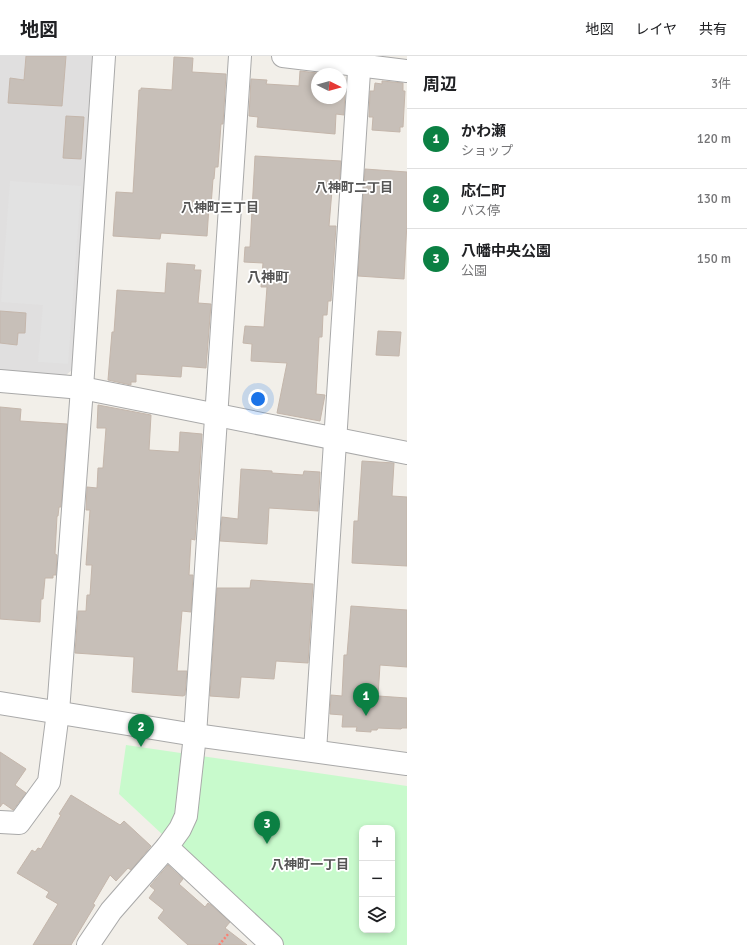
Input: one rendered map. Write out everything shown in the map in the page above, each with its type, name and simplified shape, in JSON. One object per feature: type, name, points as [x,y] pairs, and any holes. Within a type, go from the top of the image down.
[{"type":"street","points":[[0,822],[19,823],[49,782],[58,712],[82,388],[104,56]]},
{"type":"street","points":[[88,945],[111,911],[167,847],[180,829],[186,816],[195,735],[240,56]]},
{"type":"street","points":[[283,56],[360,61],[407,71]]},
{"type":"street","points":[[315,751],[360,61]]},
{"type":"street","points":[[0,381],[82,388],[407,453]]},
{"type":"street","points":[[0,703],[195,735],[407,764]]},
{"type":"street","points":[[167,847],[272,945]]},
{"type":"shaded area","points":[[0,56],[93,56],[72,370],[66,375],[0,370]]},
{"type":"shaded area","points":[[10,181],[81,186],[68,364],[38,362],[43,305],[1,302]]},
{"type":"green space","points":[[126,745],[407,786],[407,945],[281,945],[119,794]]},
{"type":"building","points":[[26,56],[66,56],[62,106],[8,103],[10,78],[24,80]]},
{"type":"building","points":[[174,57],[193,58],[192,72],[226,74],[223,124],[221,124],[218,167],[215,167],[213,179],[207,236],[161,233],[160,239],[113,236],[116,192],[133,193],[139,90],[141,90],[141,88],[172,90]]},
{"type":"building","points":[[300,71],[311,72],[311,104],[344,104],[344,115],[336,114],[335,134],[257,127],[258,117],[249,116],[251,79],[267,80],[266,84],[299,86]]},
{"type":"building","points":[[382,81],[403,83],[403,91],[405,91],[403,127],[400,127],[400,132],[372,130],[373,117],[369,117],[370,91],[374,91],[375,83],[382,84]]},
{"type":"building","points":[[66,116],[84,117],[81,159],[63,158]]},
{"type":"building","points":[[255,156],[341,161],[339,191],[332,190],[329,226],[336,226],[331,301],[328,301],[327,315],[323,315],[322,337],[319,337],[316,394],[325,395],[320,421],[277,413],[287,363],[251,361],[252,344],[243,343],[245,326],[264,327],[267,287],[261,287],[263,263],[244,262],[245,247],[250,247]]},
{"type":"building","points":[[365,169],[407,172],[407,222],[404,279],[358,276]]},
{"type":"building","points":[[167,263],[195,265],[194,270],[201,270],[198,303],[211,304],[206,368],[182,366],[181,377],[136,374],[136,382],[131,382],[131,385],[108,380],[117,290],[165,293]]},
{"type":"building","points":[[0,311],[26,313],[25,333],[18,333],[17,345],[0,343]]},
{"type":"building","points":[[378,331],[401,332],[399,356],[376,355]]},
{"type":"building","points":[[98,405],[151,415],[149,450],[179,452],[180,432],[202,434],[195,540],[191,539],[189,575],[193,575],[191,612],[182,611],[177,671],[187,671],[185,695],[183,696],[132,692],[134,657],[75,653],[78,611],[86,611],[87,595],[90,595],[92,565],[86,565],[90,510],[86,510],[87,487],[97,488],[98,468],[103,468],[106,428],[97,428]]},
{"type":"building","points":[[0,407],[21,409],[20,421],[67,424],[61,507],[59,507],[57,516],[55,554],[57,555],[56,575],[53,575],[53,578],[45,578],[43,599],[41,599],[40,622],[0,619]]},
{"type":"building","points":[[362,461],[394,463],[392,496],[407,497],[407,566],[352,563],[354,521],[358,521]]},
{"type":"building","points":[[241,469],[303,475],[304,471],[320,472],[318,511],[269,508],[267,544],[220,541],[222,517],[238,519]]},
{"type":"building","points":[[251,580],[313,584],[308,663],[276,661],[274,679],[241,677],[239,698],[210,696],[217,588],[250,588]]},
{"type":"building","points":[[351,606],[407,610],[407,667],[380,665],[378,696],[407,698],[407,728],[378,728],[377,730],[371,730],[371,732],[356,731],[357,727],[342,727],[343,715],[330,714],[331,695],[342,696],[344,655],[347,655]]},
{"type":"building","points":[[0,752],[26,769],[15,785],[26,793],[13,810],[3,803],[0,807]]},
{"type":"building","points":[[71,795],[120,825],[124,821],[151,846],[131,870],[128,868],[116,881],[110,875],[93,904],[95,905],[71,945],[33,945],[58,904],[46,897],[49,892],[17,873],[32,850],[35,852],[38,848],[41,849],[61,815],[59,814]]},
{"type":"building","points":[[168,865],[183,879],[179,884],[205,907],[208,903],[230,922],[225,928],[247,945],[188,945],[158,918],[164,910],[149,898],[155,890],[150,886]]},
{"type":"place","name":"かわ瀬","points":[[366,716]]},
{"type":"place","name":"応仁町","points":[[141,747]]},
{"type":"place","name":"八幡中央公園","points":[[267,844]]},
{"type":"district","name":"八神町二丁目","points":[[354,188]]},
{"type":"district","name":"八神町三丁目","points":[[220,208]]},
{"type":"district","name":"八神町","points":[[268,277]]},
{"type":"district","name":"八神町一丁目","points":[[310,865]]}]
